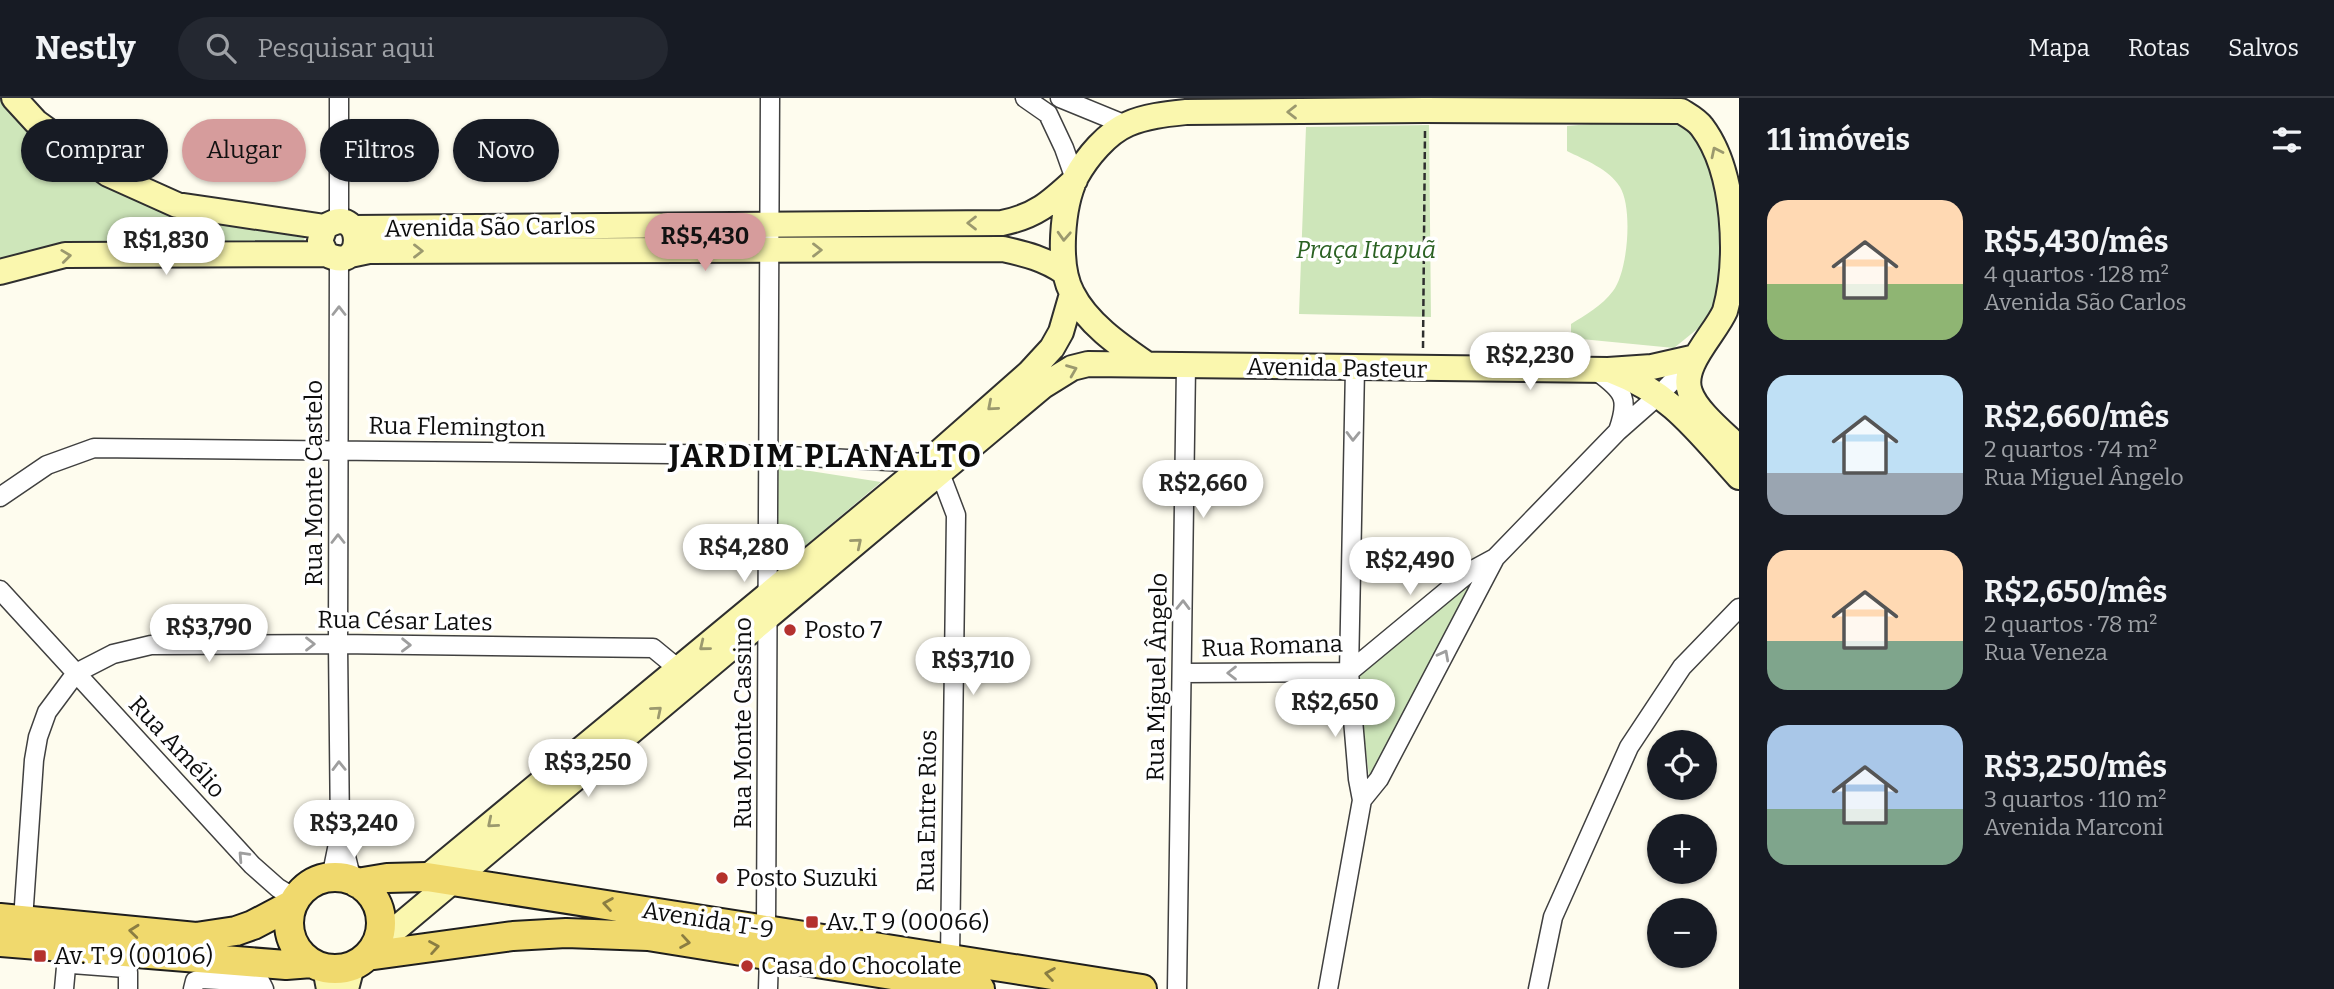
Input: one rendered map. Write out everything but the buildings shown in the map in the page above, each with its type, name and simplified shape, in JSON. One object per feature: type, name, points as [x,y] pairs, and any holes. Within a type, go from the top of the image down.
[{"type":"main road","name":"Avenida São Carlos","points":[[14,98],[36,122],[108,174],[177,205],[339,226],[1002,223],[1037,212],[1075,179]]},
{"type":"main road","points":[[1616,110],[1637,98]]},
{"type":"main road","points":[[685,675],[768,619],[933,468],[1036,379],[1061,332],[1068,283],[1064,225],[1075,179],[1097,149],[1126,125],[1186,105],[1616,110],[1684,105],[1701,125],[1718,154],[1737,224],[1737,266],[1725,312],[1696,357],[1688,380],[1690,392],[1700,408],[1739,448]]},
{"type":"main road","points":[[1002,223],[1003,249]]},
{"type":"main road","points":[[339,226],[357,237],[356,247],[338,255],[320,241],[339,226]]},
{"type":"main road","name":"Avenida São Carlos","points":[[0,272],[65,255],[1003,249],[1048,261],[1068,283]]},
{"type":"main road","points":[[1068,283],[1095,324],[1145,363]]},
{"type":"main road","name":"Avenida Pasteur","points":[[1036,379],[1087,364],[1602,370],[1652,367],[1696,357]]},
{"type":"main road","points":[[1602,370],[1634,380],[1660,394],[1739,477]]},
{"type":"main road","points":[[343,968],[441,879],[685,675],[768,594],[933,468]]},
{"type":"main road","name":"Avenida T-9","points":[[295,901],[311,884],[387,878],[441,879],[767,943],[979,989]]},
{"type":"main road","points":[[343,968],[379,937],[380,912],[375,901],[347,881]]},
{"type":"main road","points":[[11,919],[196,937],[244,928],[295,901]]},
{"type":"main road","points":[[295,901],[289,926],[291,937],[303,956],[343,968]]},
{"type":"main road","name":"Avenida T-9","points":[[0,942],[343,968],[464,941],[566,933],[648,936],[950,958],[1142,989]]},
{"type":"street","points":[[339,98],[339,226]]},
{"type":"street","name":"Rua Monte Cassino","points":[[768,989],[770,98]]},
{"type":"street","points":[[1025,98],[1048,114],[1075,179]]},
{"type":"street","points":[[1048,114],[1061,98],[1126,125]]},
{"type":"street","name":"Rua Monte Castelo","points":[[338,255],[340,834],[347,881]]},
{"type":"street","points":[[1362,800],[1379,779],[1495,558],[1618,431],[1696,357]]},
{"type":"street","name":"Rua Miguel Ângelo","points":[[1177,989],[1186,366]]},
{"type":"street","points":[[1328,989],[1362,800],[1349,672],[1354,368]]},
{"type":"street","points":[[1602,370],[1624,396],[1623,418],[1618,431]]},
{"type":"street","name":"Rua Flemington","points":[[0,497],[47,465],[94,447],[768,455],[933,468]]},
{"type":"street","name":"Rua Entre Rios","points":[[933,468],[956,515],[950,958]]},
{"type":"street","name":"Rua Romana","points":[[1182,673],[1349,672],[1471,571],[1495,558]]},
{"type":"street","name":"Rua Amélio","points":[[0,590],[252,865],[295,901]]},
{"type":"street","points":[[1538,989],[1553,917],[1629,747],[1682,667],[1739,608]]},
{"type":"street","name":"Rua César Lates","points":[[11,919],[38,737],[47,712],[76,673],[113,654],[151,645],[338,644],[653,649],[685,675]]},
{"type":"street","points":[[64,989],[65,970],[72,964],[125,968],[128,972],[128,989]]},
{"type":"street","points":[[193,989],[195,981],[201,979],[257,982],[261,983],[264,989]]},
{"type":"path","points":[[1424,369],[1425,127]]},
{"type":"green space","points":[[0,98],[5,98],[31,119],[21,119],[21,182],[116,182],[300,231],[305,238],[301,245],[0,264]]},
{"type":"green space","points":[[1648,119],[1682,122],[1699,133],[1726,215],[1721,292],[1701,326],[1674,348],[1571,338],[1571,324],[1604,301],[1618,282],[1625,255],[1627,224],[1620,187],[1603,170],[1567,151],[1567,126]]},
{"type":"green space","name":"Praça Itapuã","points":[[1429,125],[1431,317],[1299,314],[1306,127]]},
{"type":"green space","points":[[778,466],[881,482],[773,573]]},
{"type":"green space","points":[[1485,570],[1370,784],[1357,677]]},
{"type":"place","name":"Posto 7","points":[[790,630]]},
{"type":"place","name":"Posto Suzuki","points":[[722,878]]},
{"type":"place","name":"Av. T 9 (00066)","points":[[812,922]]},
{"type":"place","name":"Av. T 9 (00106)","points":[[40,956]]},
{"type":"place","name":"Casa do Chocolate","points":[[747,966]]},
{"type":"district","name":"JARDIM PLANALTO","points":[[826,456]]}]
